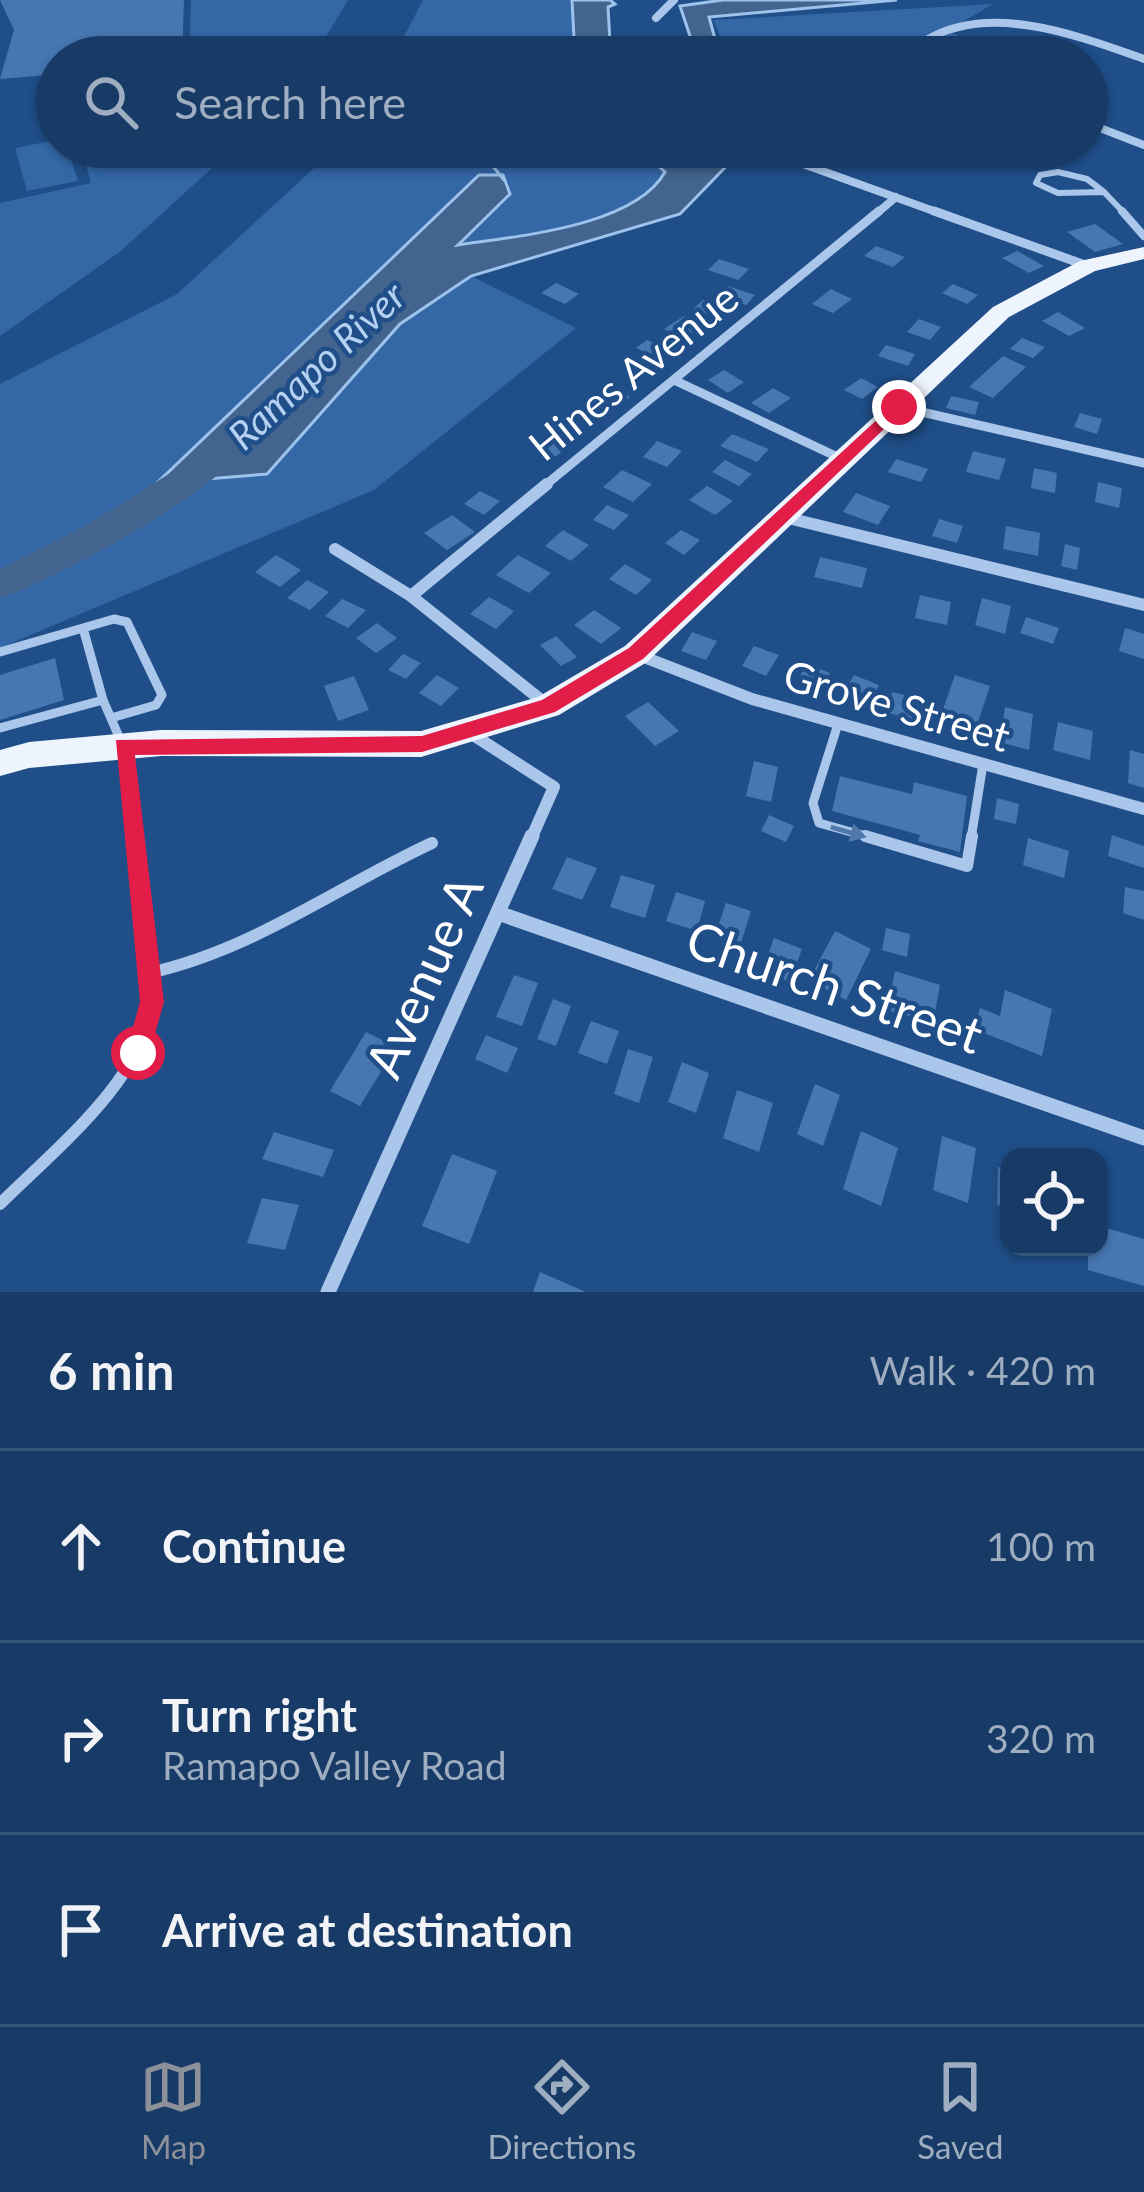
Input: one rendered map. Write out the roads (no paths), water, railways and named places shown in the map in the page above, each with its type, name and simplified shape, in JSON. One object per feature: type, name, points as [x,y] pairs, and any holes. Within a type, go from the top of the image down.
[{"type":"main road","points":[[0,763],[117,732],[422,744],[548,706],[636,654],[1001,311],[1088,266],[1144,253]]},
{"type":"street","points":[[656,18],[674,0]]},
{"type":"street","points":[[928,36],[965,13]]},
{"type":"street","points":[[1022,15],[1080,36]]},
{"type":"street","points":[[1108,46],[1144,59]]},
{"type":"street","points":[[1108,131],[1144,146]]},
{"type":"street","points":[[816,168],[1088,266]]},
{"type":"street","name":"Hines Avenue","points":[[411,596],[896,196]]},
{"type":"street","points":[[674,380],[844,460]]},
{"type":"street","points":[[899,407],[1144,464]]},
{"type":"street","points":[[784,517],[1144,605]]},
{"type":"street","points":[[335,549],[411,596],[548,706]]},
{"type":"street","name":"Grove Street","points":[[636,654],[721,688],[838,724],[1144,808]]},
{"type":"street","name":"Avenue A","points":[[328,1292],[554,787],[467,732]]},
{"type":"street","name":"Church Street","points":[[498,913],[1144,1138]]},
{"type":"lane","points":[[1104,192],[1058,194],[1036,183],[1040,175],[1060,170],[1082,175],[1104,192],[1144,236]]},
{"type":"lane","points":[[0,652],[114,619],[127,622],[162,695],[156,705],[117,732]]},
{"type":"lane","points":[[0,1204],[86,1118],[138,1053],[152,1002],[117,732],[83,628]]},
{"type":"lane","points":[[0,728],[103,700]]},
{"type":"lane","points":[[838,724],[813,803],[819,823],[967,866],[982,764]]},
{"type":"lane","points":[[149,973],[178,968],[308,912],[400,856],[432,843]]},
{"type":"water","points":[[572,0],[615,4],[608,7],[610,36],[574,36]]},
{"type":"water","points":[[723,0],[897,0],[709,17],[714,36],[690,36],[680,6]]},
{"type":"water","points":[[661,168],[725,168],[680,214],[471,276],[400,324],[267,474],[157,483],[479,175],[503,175],[510,194],[458,245],[601,217],[650,191],[665,172]]},
{"type":"waterway","points":[[494,168],[504,180]]},
{"type":"waterway","name":"Ramapo River","points":[[0,585],[101,533],[209,466],[224,451]]}]
